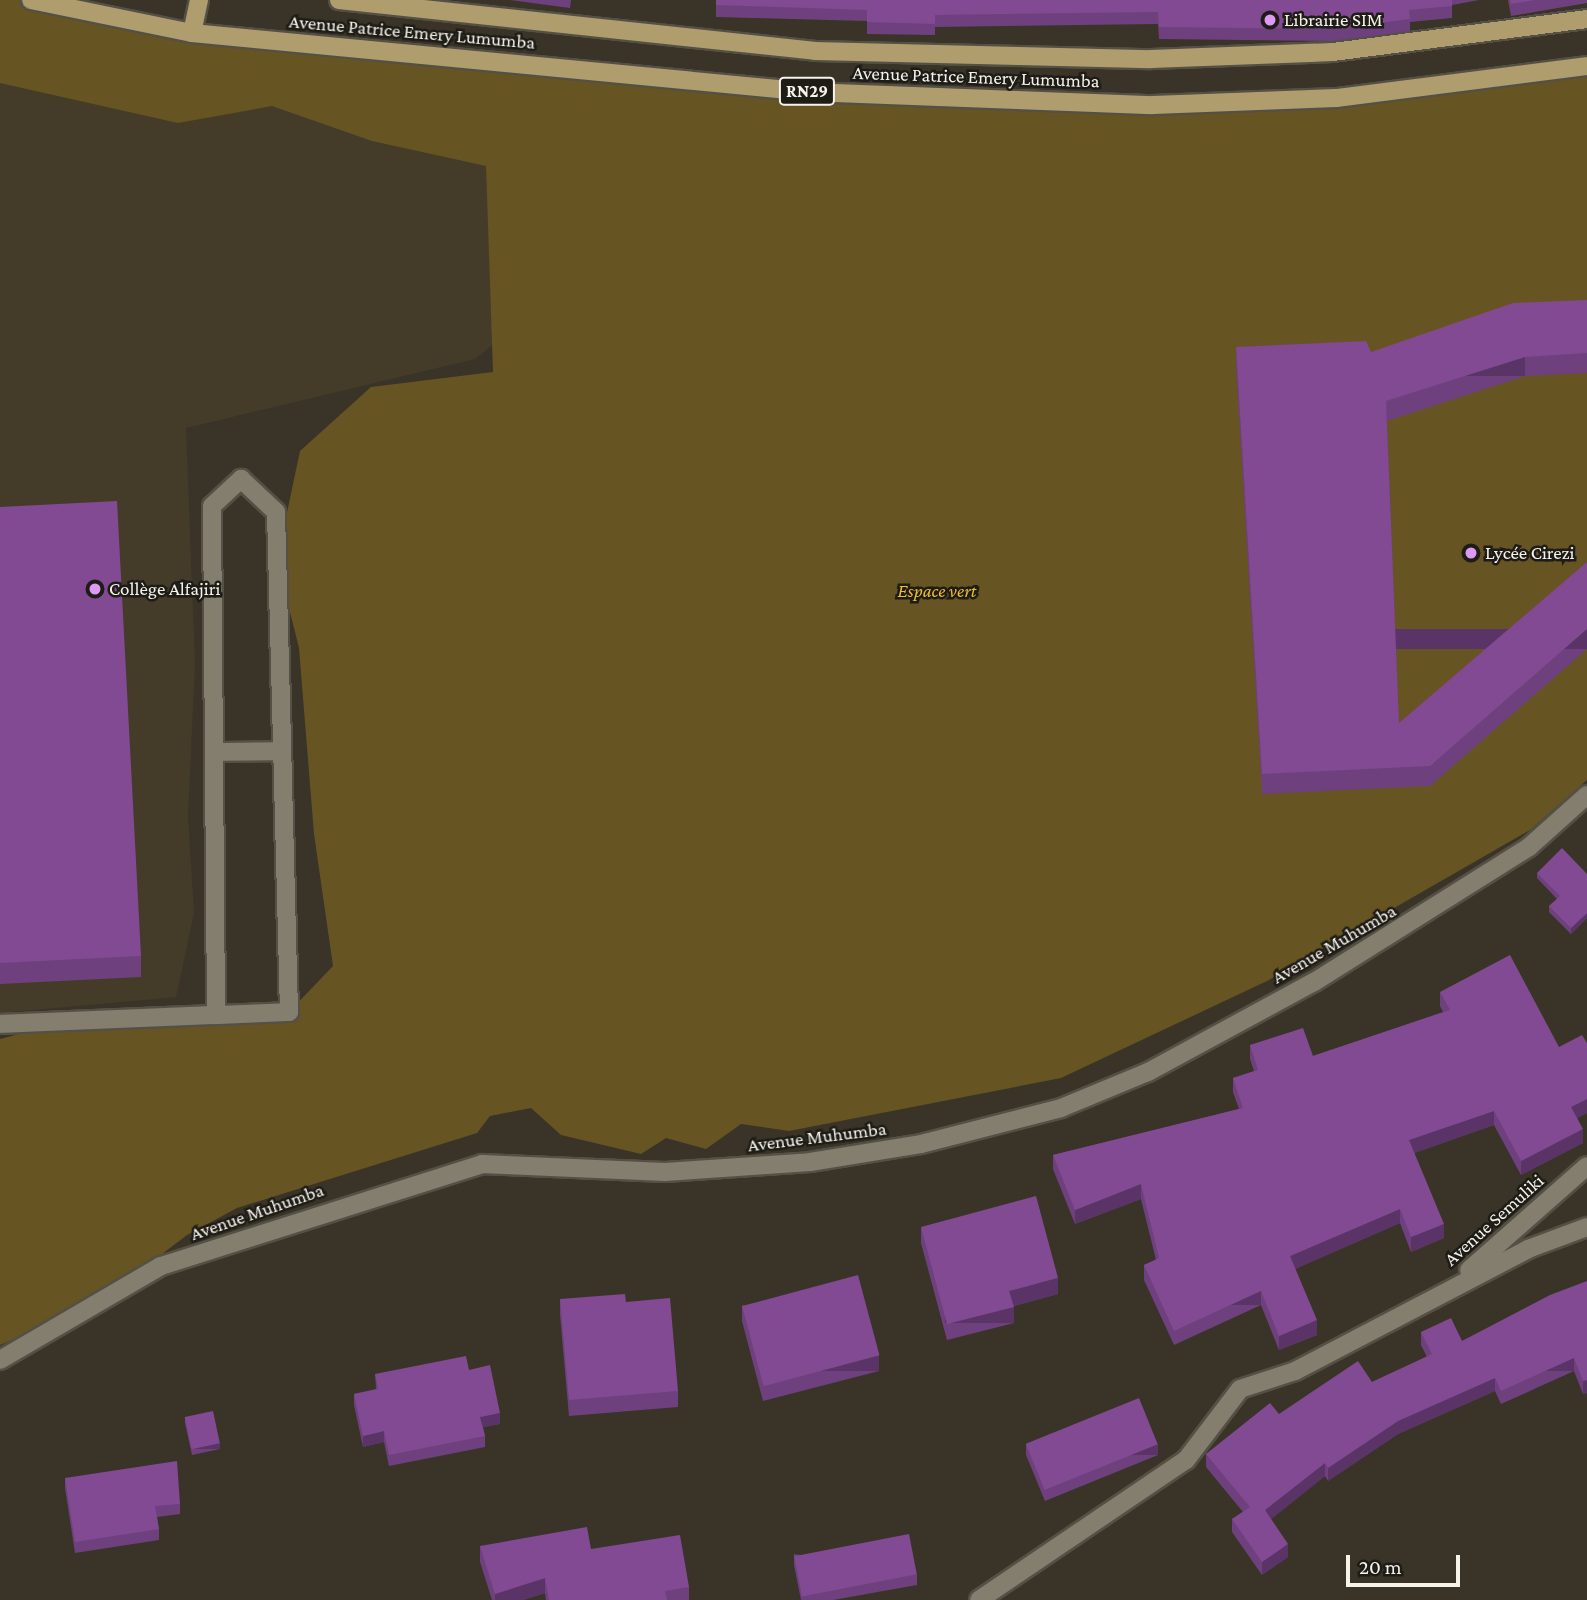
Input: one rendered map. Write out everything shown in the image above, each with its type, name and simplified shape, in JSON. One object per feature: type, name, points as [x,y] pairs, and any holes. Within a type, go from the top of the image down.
[{"type":"main road","name":"Avenue Patrice Emery Lumumba","points":[[31,0],[192,33],[809,92],[1153,104],[1337,98],[1587,66]]},
{"type":"main road","points":[[192,33],[199,0]]},
{"type":"main road","name":"Avenue Patrice Emery Lumumba","points":[[339,0],[815,51],[1151,59],[1333,52],[1587,19]]},
{"type":"street","points":[[0,1024],[289,1013],[276,512],[241,479],[212,506],[216,1015]]},
{"type":"street","points":[[214,752],[282,751]]},
{"type":"street","name":"Avenue Muhumba","points":[[0,1360],[161,1266],[482,1164],[664,1172],[810,1163],[921,1144],[1061,1108],[1160,1066],[1314,982],[1529,847],[1587,795]]},
{"type":"street","name":"Avenue Semuliki","points":[[1448,1289],[1587,1166]]},
{"type":"street","name":"Avenue Semuliki","points":[[1448,1289],[1587,1227]]},
{"type":"street","points":[[979,1600],[1186,1460],[1240,1389],[1295,1371],[1448,1289]]},
{"type":"shaded area","name":"Collège Alfajiri","points":[[0,46],[513,114],[507,333],[475,359],[186,428],[195,664],[188,817],[194,913],[176,997],[0,1013]]},
{"type":"green space","name":"Espace vert","points":[[0,0],[37,0],[295,42],[864,94],[1337,98],[1587,66],[1587,780],[1530,830],[1267,981],[1061,1078],[789,1131],[741,1124],[706,1149],[666,1138],[641,1154],[561,1135],[531,1108],[490,1116],[477,1133],[237,1208],[187,1235],[94,1306],[0,1345],[0,1039],[76,1019],[289,1012],[333,966],[314,834],[299,648],[277,560],[300,451],[371,387],[493,372],[486,166],[372,141],[272,106],[178,123],[0,83]]},
{"type":"building","points":[[716,0],[1452,0],[1452,6],[1409,10],[1410,19],[1332,29],[1159,27],[1158,12],[935,15],[935,24],[867,22],[867,10],[716,5]]},
{"type":"building","points":[[1510,0],[1535,0],[1511,4]]},
{"type":"building","points":[[1587,300],[1587,353],[1525,357],[1386,401],[1399,723],[1587,562],[1587,629],[1430,766],[1262,774],[1236,347],[1366,341],[1371,352],[1513,303]]},
{"type":"building","points":[[117,501],[141,956],[0,963],[0,507]]},
{"type":"building","points":[[1562,848],[1587,874],[1587,913],[1571,928],[1549,906],[1560,896],[1537,873]]},
{"type":"building","points":[[1510,955],[1559,1047],[1582,1035],[1587,1043],[1587,1099],[1571,1107],[1583,1129],[1521,1161],[1494,1111],[1409,1140],[1444,1224],[1411,1237],[1400,1209],[1290,1256],[1317,1320],[1279,1336],[1261,1291],[1174,1331],[1144,1265],[1159,1258],[1141,1184],[1075,1210],[1053,1155],[1243,1108],[1233,1078],[1258,1070],[1250,1045],[1303,1028],[1313,1056],[1450,1010],[1440,992]]},
{"type":"building","points":[[1036,1196],[1058,1278],[1009,1291],[1014,1307],[947,1324],[921,1227]]},
{"type":"building","points":[[858,1275],[879,1355],[764,1386],[742,1306]]},
{"type":"building","points":[[1587,1281],[1587,1380],[1583,1381],[1574,1358],[1501,1391],[1495,1378],[1398,1421],[1328,1468],[1325,1463],[1265,1510],[1288,1544],[1262,1562],[1232,1519],[1250,1507],[1206,1454],[1270,1403],[1279,1414],[1358,1361],[1372,1382],[1432,1354],[1421,1332],[1451,1318],[1462,1341],[1550,1295]]},
{"type":"building","points":[[625,1294],[626,1302],[670,1298],[678,1391],[569,1400],[560,1299]]},
{"type":"building","points":[[466,1356],[469,1370],[490,1365],[500,1413],[480,1417],[485,1436],[389,1455],[384,1431],[363,1436],[354,1394],[378,1389],[375,1374]]},
{"type":"building","points":[[1139,1398],[1158,1444],[1045,1490],[1026,1444]]},
{"type":"building","points":[[213,1411],[220,1443],[191,1449],[185,1417]]},
{"type":"building","points":[[177,1461],[180,1504],[155,1506],[159,1529],[75,1542],[65,1478]]},
{"type":"building","points":[[587,1527],[591,1549],[680,1535],[689,1587],[665,1591],[667,1600],[549,1600],[545,1578],[495,1594],[480,1546]]},
{"type":"building","points":[[909,1534],[917,1574],[802,1597],[794,1556]]},
{"type":"place","name":"Librairie SIM","points":[[1270,20]]},
{"type":"place","name":"Lycée Cirezi","points":[[1471,553]]},
{"type":"place","name":"Collège Alfajiri","points":[[95,589]]}]
